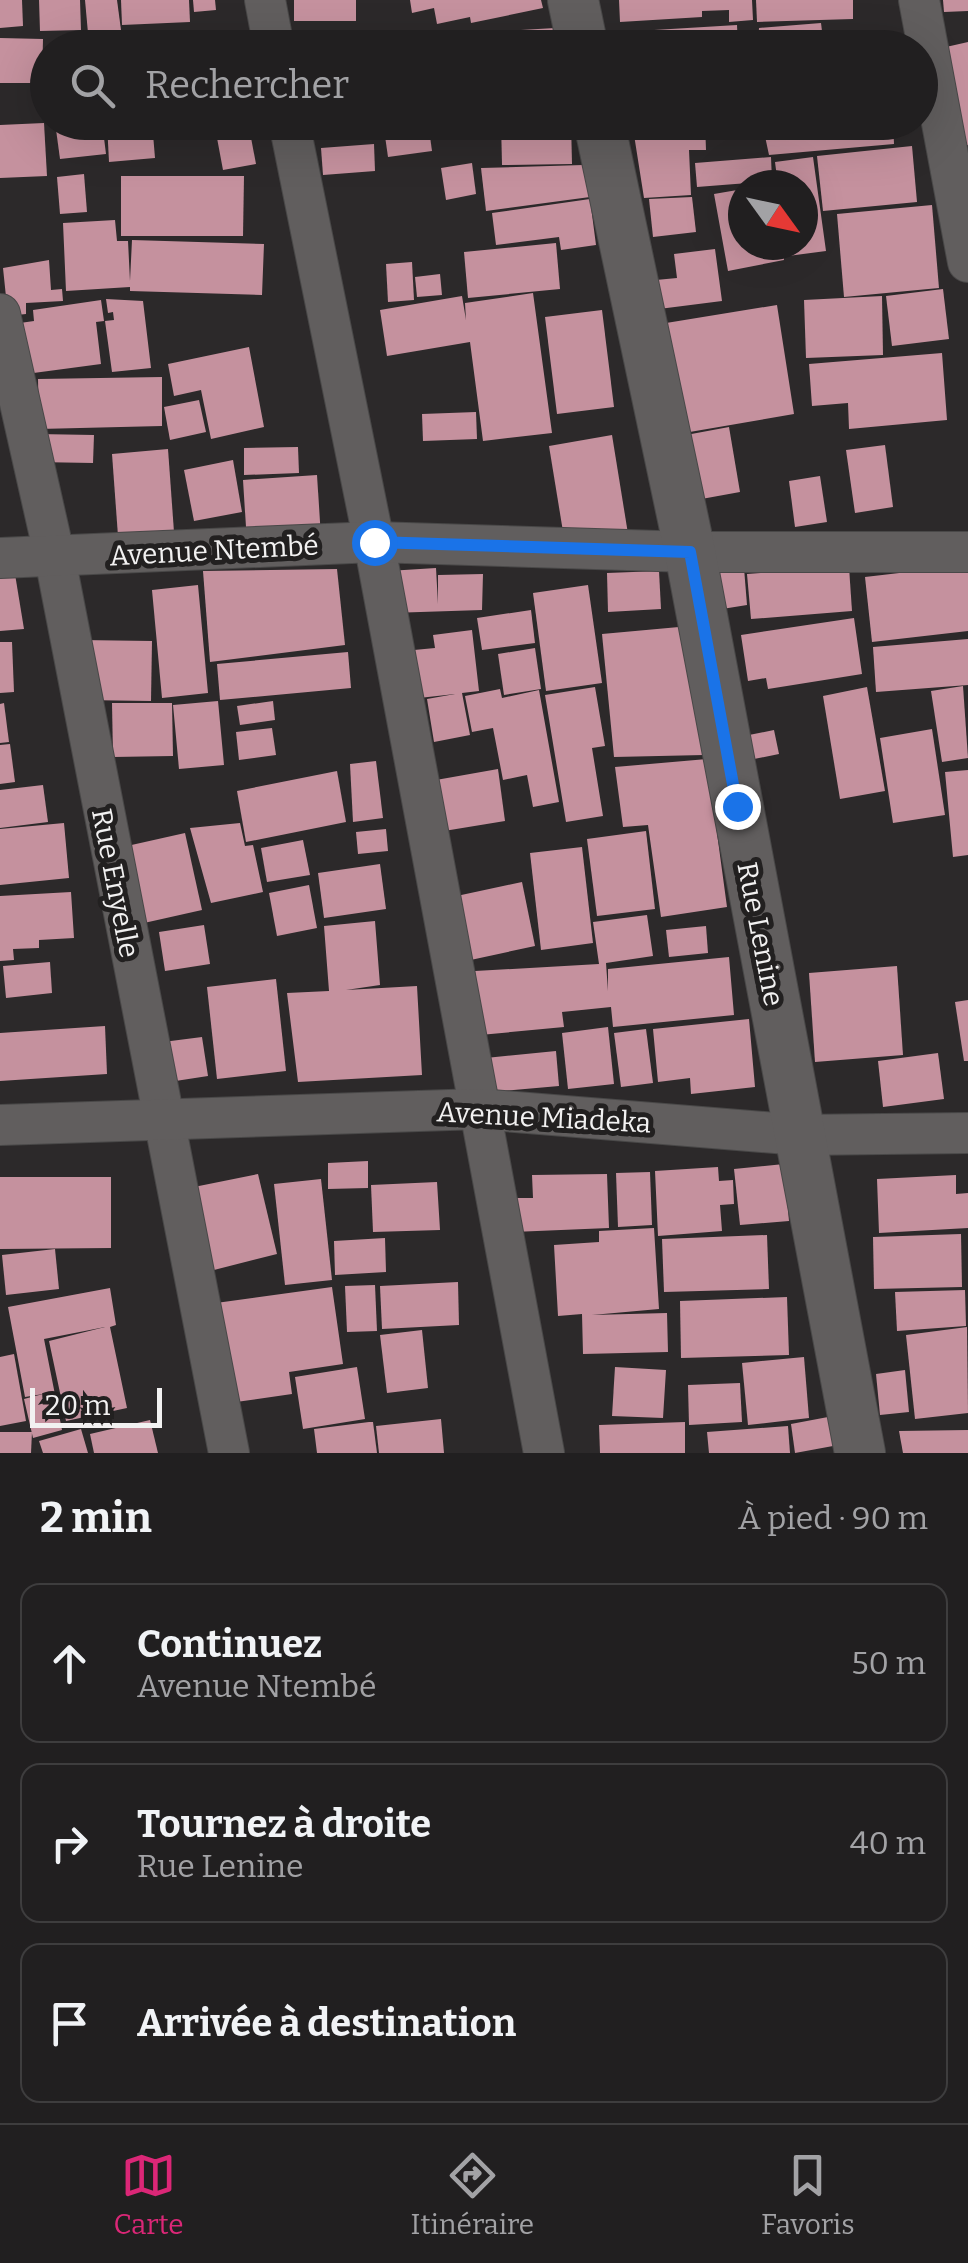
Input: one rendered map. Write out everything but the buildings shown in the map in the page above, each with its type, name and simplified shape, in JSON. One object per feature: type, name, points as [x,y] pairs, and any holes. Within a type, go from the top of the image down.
[{"type":"street","points":[[264,0],[270,30]]},
{"type":"street","points":[[573,0],[579,30]]},
{"type":"street","points":[[919,0],[925,30]]},
{"type":"street","points":[[938,102],[968,262]]},
{"type":"street","points":[[293,140],[374,542],[544,1453]]},
{"type":"street","name":"Rue Lenine","points":[[603,140],[690,552],[860,1453]]},
{"type":"street","name":"Rue Enyelle","points":[[0,314],[55,558],[161,1120],[229,1453]]},
{"type":"street","name":"Avenue Ntembé","points":[[0,558],[374,542],[690,552],[968,552]]},
{"type":"street","name":"Avenue Miadeka","points":[[0,1125],[479,1109],[800,1135],[968,1134]]},
{"type":"route","points":[[374,542],[690,552],[737,806]]}]
